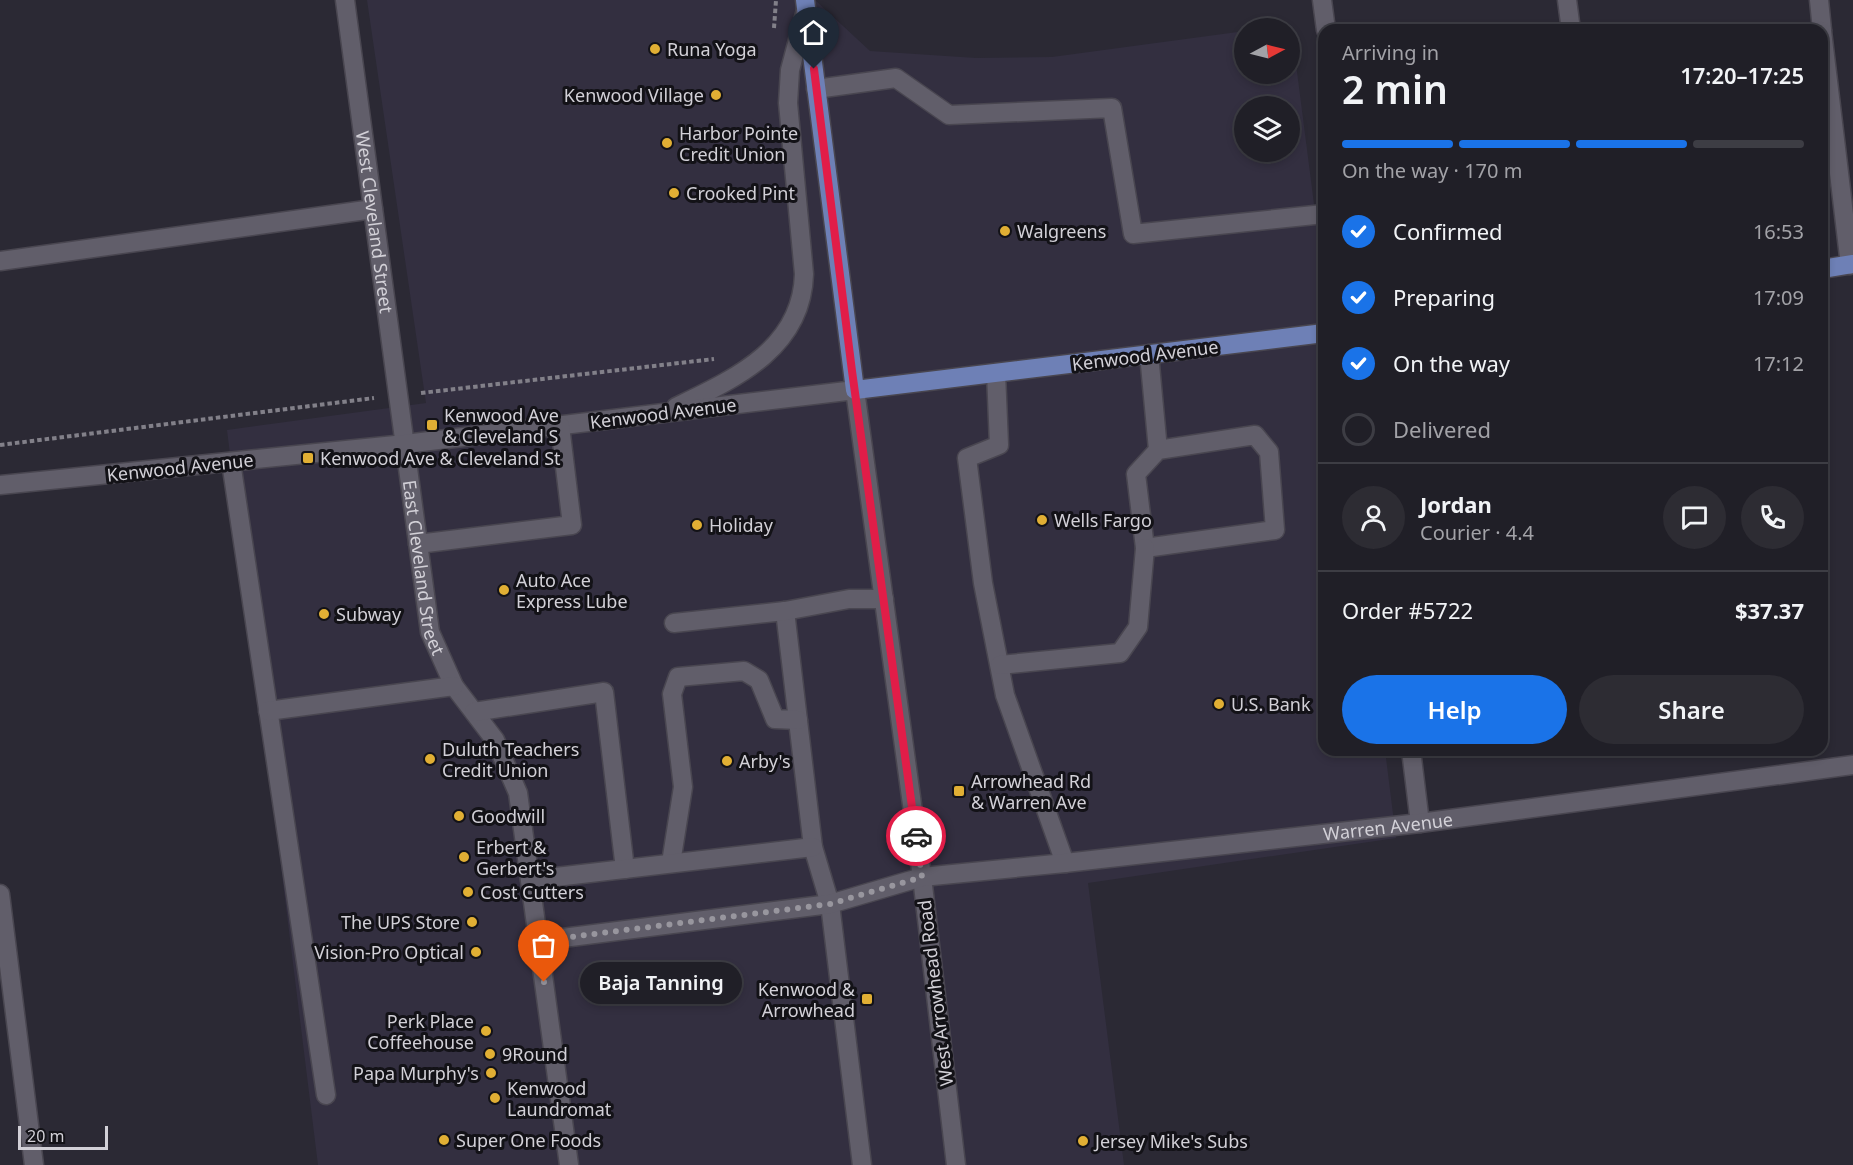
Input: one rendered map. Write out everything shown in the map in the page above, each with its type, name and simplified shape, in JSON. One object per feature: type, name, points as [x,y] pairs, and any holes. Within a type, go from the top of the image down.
[{"type":"main road","name":"West Arrowhead Road","points":[[806,5],[855,390]]},
{"type":"main road","points":[[1828,267],[1852,264]]},
{"type":"main road","name":"Kenwood Avenue","points":[[855,390],[1318,334]]},
{"type":"street","name":"West Cleveland Street","points":[[345,0],[405,444]]},
{"type":"street","points":[[1322,0],[1325,24]]},
{"type":"street","points":[[1567,0],[1570,24]]},
{"type":"street","points":[[1819,0],[1821,24]]},
{"type":"street","points":[[663,413],[726,383],[759,361],[788,328],[804,290],[788,84],[806,5]]},
{"type":"street","points":[[1828,77],[1852,264]]},
{"type":"street","points":[[816,89],[896,78],[949,115],[1112,108],[1133,234],[1318,215]]},
{"type":"street","points":[[0,261],[373,209]]},
{"type":"street","points":[[1149,354],[1158,450]]},
{"type":"street","points":[[996,373],[999,445],[967,458],[984,583],[1005,695],[1065,863]]},
{"type":"street","name":"Kenwood Avenue","points":[[0,486],[405,444],[855,390]]},
{"type":"street","name":"West Arrowhead Road","points":[[855,390],[922,877],[956,1165]]},
{"type":"street","points":[[418,544],[572,525],[560,426]]},
{"type":"street","points":[[1000,665],[1120,653],[1138,627],[1145,548],[1136,474],[1158,450],[1255,435],[1269,452],[1275,530],[1145,548]]},
{"type":"street","name":"East Cleveland Street","points":[[405,444],[430,632],[454,686],[495,740],[518,793],[569,1165]]},
{"type":"street","points":[[231,462],[326,1095]]},
{"type":"street","points":[[674,624],[785,611],[849,598],[884,599]]},
{"type":"street","points":[[785,611],[813,848],[830,904],[862,1165]]},
{"type":"street","points":[[671,863],[683,787],[672,694],[678,677],[744,671],[759,680],[775,719],[798,720]]},
{"type":"street","points":[[268,711],[454,686]]},
{"type":"street","points":[[474,712],[604,692],[625,869]]},
{"type":"street","points":[[1412,756],[1420,823]]},
{"type":"street","name":"Warren Avenue","points":[[539,941],[830,904],[922,877],[1420,823],[1853,765]]},
{"type":"street","points":[[530,880],[813,848]]},
{"type":"street","points":[[0,894],[34,1165]]},
{"type":"path","points":[[773,35],[776,0]]},
{"type":"path","points":[[0,445],[720,358]]},
{"type":"shaded area","points":[[367,0],[815,0],[870,51],[976,58],[1052,57],[1234,32],[1234,84],[1299,84],[1318,235],[1318,756],[1386,756],[1396,838],[1088,883],[1124,1165],[318,1165],[227,430],[426,403]]},
{"type":"way so far","points":[[544,982],[539,941],[830,904],[922,877],[916,836]]},
{"type":"place","name":"Runa Yoga","points":[[655,49]]},
{"type":"place","name":"Kenwood Village","points":[[716,95]]},
{"type":"place","name":"Harbor Pointe Credit Union","points":[[667,143]]},
{"type":"place","name":"Crooked Pint","points":[[674,193]]},
{"type":"place","name":"Walgreens","points":[[1005,231]]},
{"type":"place","name":"Kenwood Ave & Cleveland S","points":[[432,425]]},
{"type":"place","name":"Kenwood Ave & Cleveland St","points":[[308,458]]},
{"type":"place","name":"Wells Fargo","points":[[1042,520]]},
{"type":"place","name":"Holiday","points":[[697,525]]},
{"type":"place","name":"Auto Ace Express Lube","points":[[504,590]]},
{"type":"place","name":"Subway","points":[[324,614]]},
{"type":"place","name":"U.S. Bank","points":[[1219,704]]},
{"type":"place","name":"Duluth Teachers Credit Union","points":[[430,759]]},
{"type":"place","name":"Arby's","points":[[727,761]]},
{"type":"place","name":"Arrowhead Rd & Warren Ave","points":[[959,791]]},
{"type":"place","name":"Goodwill","points":[[459,816]]},
{"type":"place","name":"Erbert & Gerbert's","points":[[464,857]]},
{"type":"place","name":"Cost Cutters","points":[[468,892]]},
{"type":"place","name":"The UPS Store","points":[[472,922]]},
{"type":"place","name":"Vision-Pro Optical","points":[[476,952]]},
{"type":"place","name":"Baja Tanning","points":[[544,982]]},
{"type":"place","name":"Kenwood & Arrowhead","points":[[867,999]]},
{"type":"place","name":"Perk Place Coffeehouse","points":[[486,1031]]},
{"type":"place","name":"9Round","points":[[490,1054]]},
{"type":"place","name":"Papa Murphy's","points":[[491,1073]]},
{"type":"place","name":"Kenwood Laundromat","points":[[495,1098]]},
{"type":"place","name":"Super One Foods","points":[[444,1140]]},
{"type":"place","name":"Jersey Mike's Subs","points":[[1083,1141]]},
{"type":"route","points":[[814,69],[852,371],[916,836]]}]
